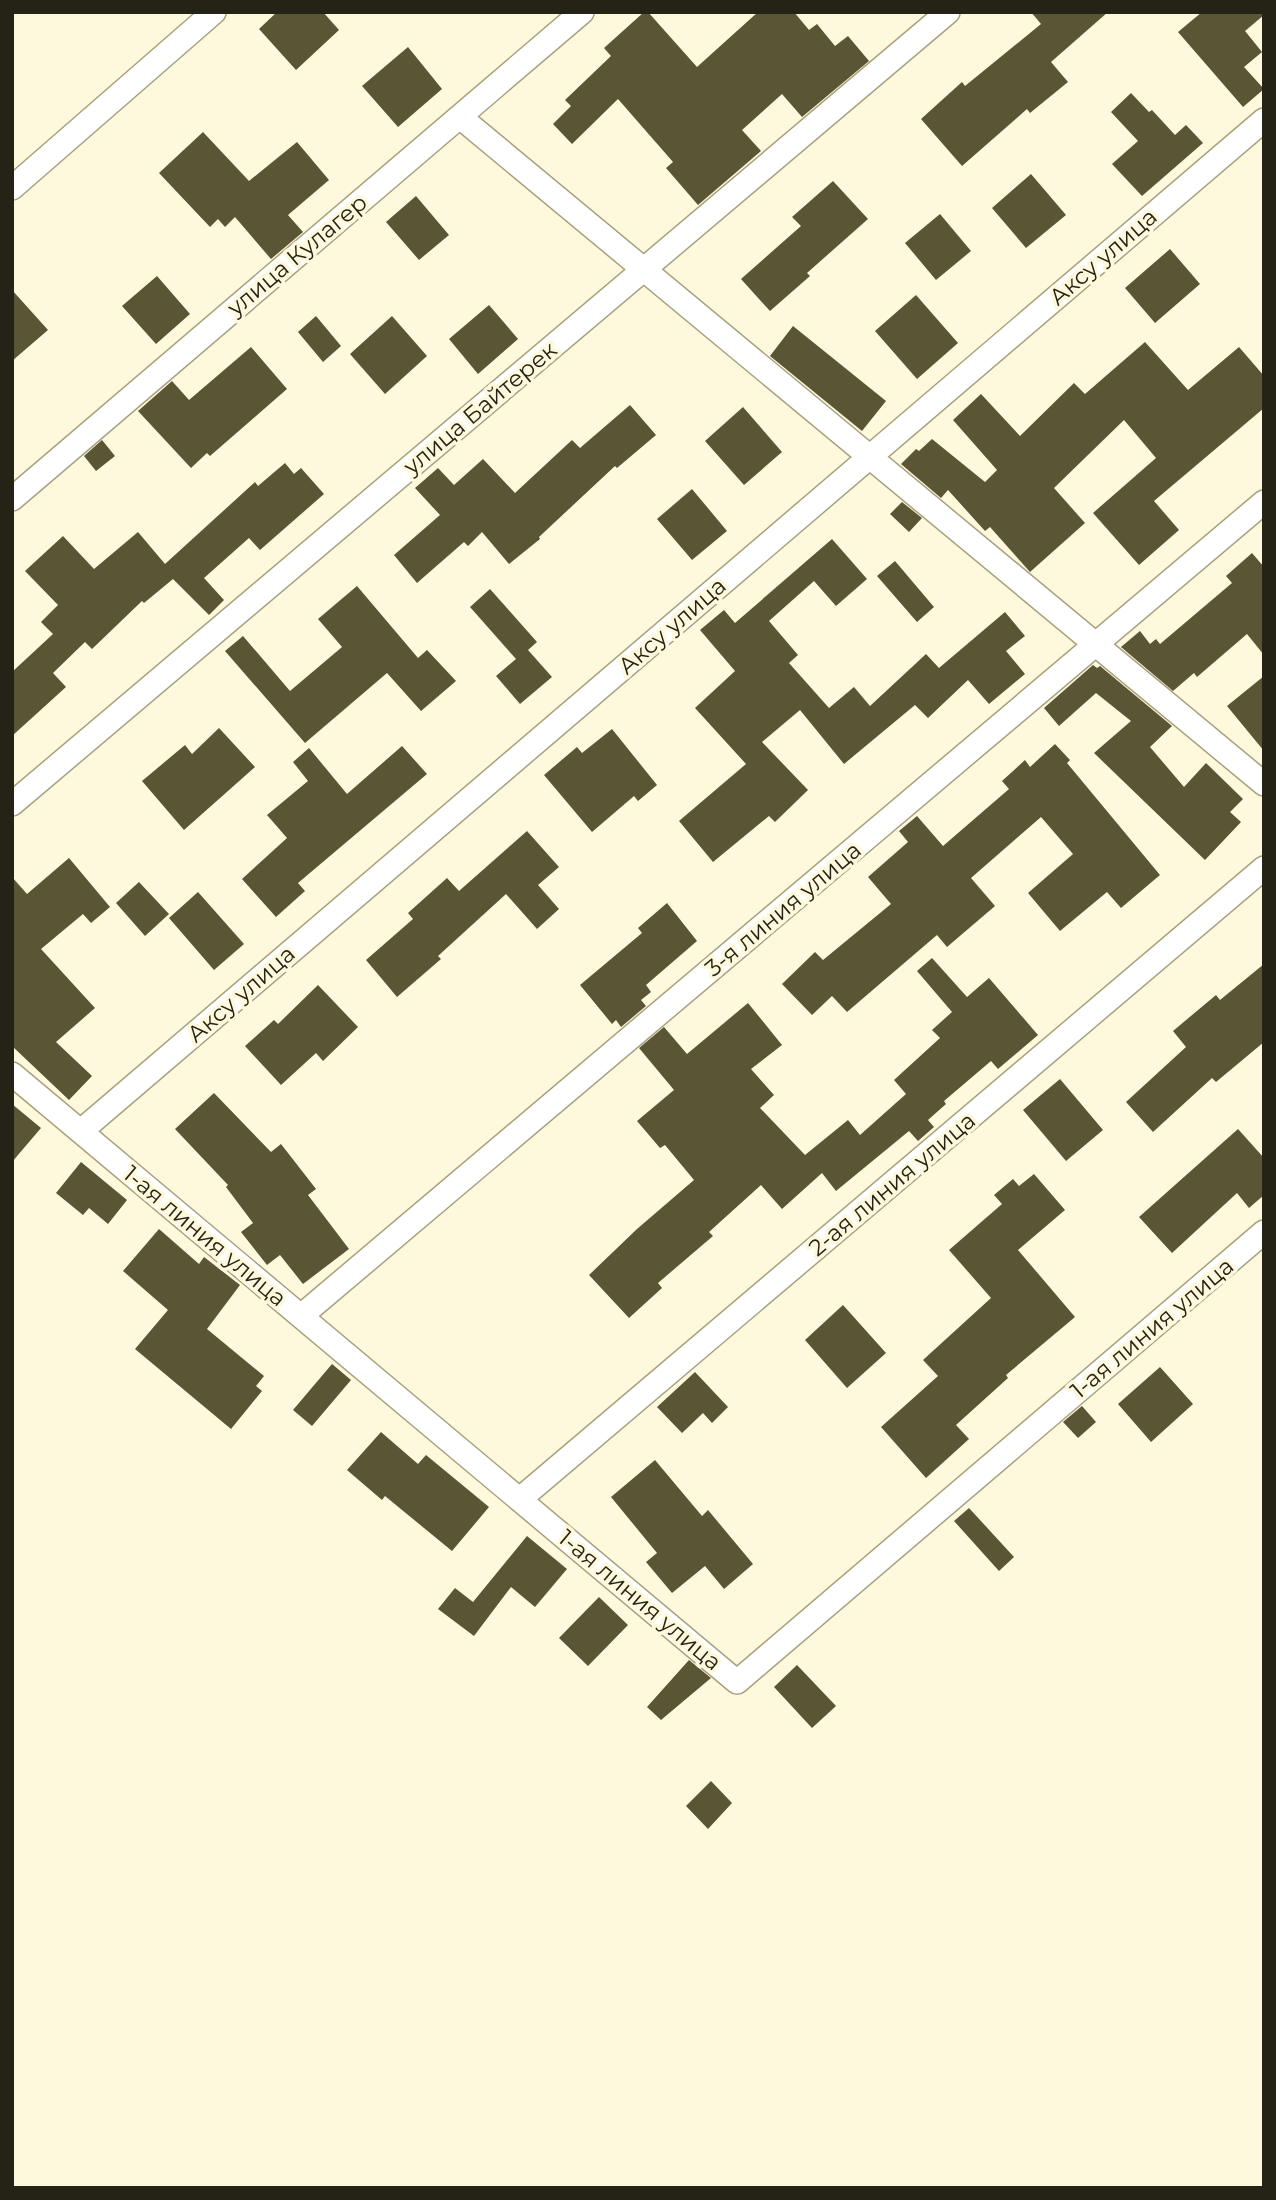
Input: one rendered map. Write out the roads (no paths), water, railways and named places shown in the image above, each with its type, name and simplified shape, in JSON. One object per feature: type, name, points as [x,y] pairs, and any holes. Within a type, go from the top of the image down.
[{"type":"street","points":[[12,188],[214,12]]},
{"type":"street","name":"улица Кулагер","points":[[12,499],[582,12]]},
{"type":"street","name":"улица Байтерек","points":[[12,804],[948,12]]},
{"type":"street","points":[[460,117],[1264,784]]},
{"type":"street","name":"Аксу улица","points":[[80,1131],[1264,120]]},
{"type":"street","name":"3-я линия улица","points":[[301,1316],[1264,502]]},
{"type":"street","name":"2-ая линия улица","points":[[520,1499],[1264,868]]},
{"type":"street","name":"1-ая линия улица","points":[[12,1074],[737,1682],[1264,1232]]}]
